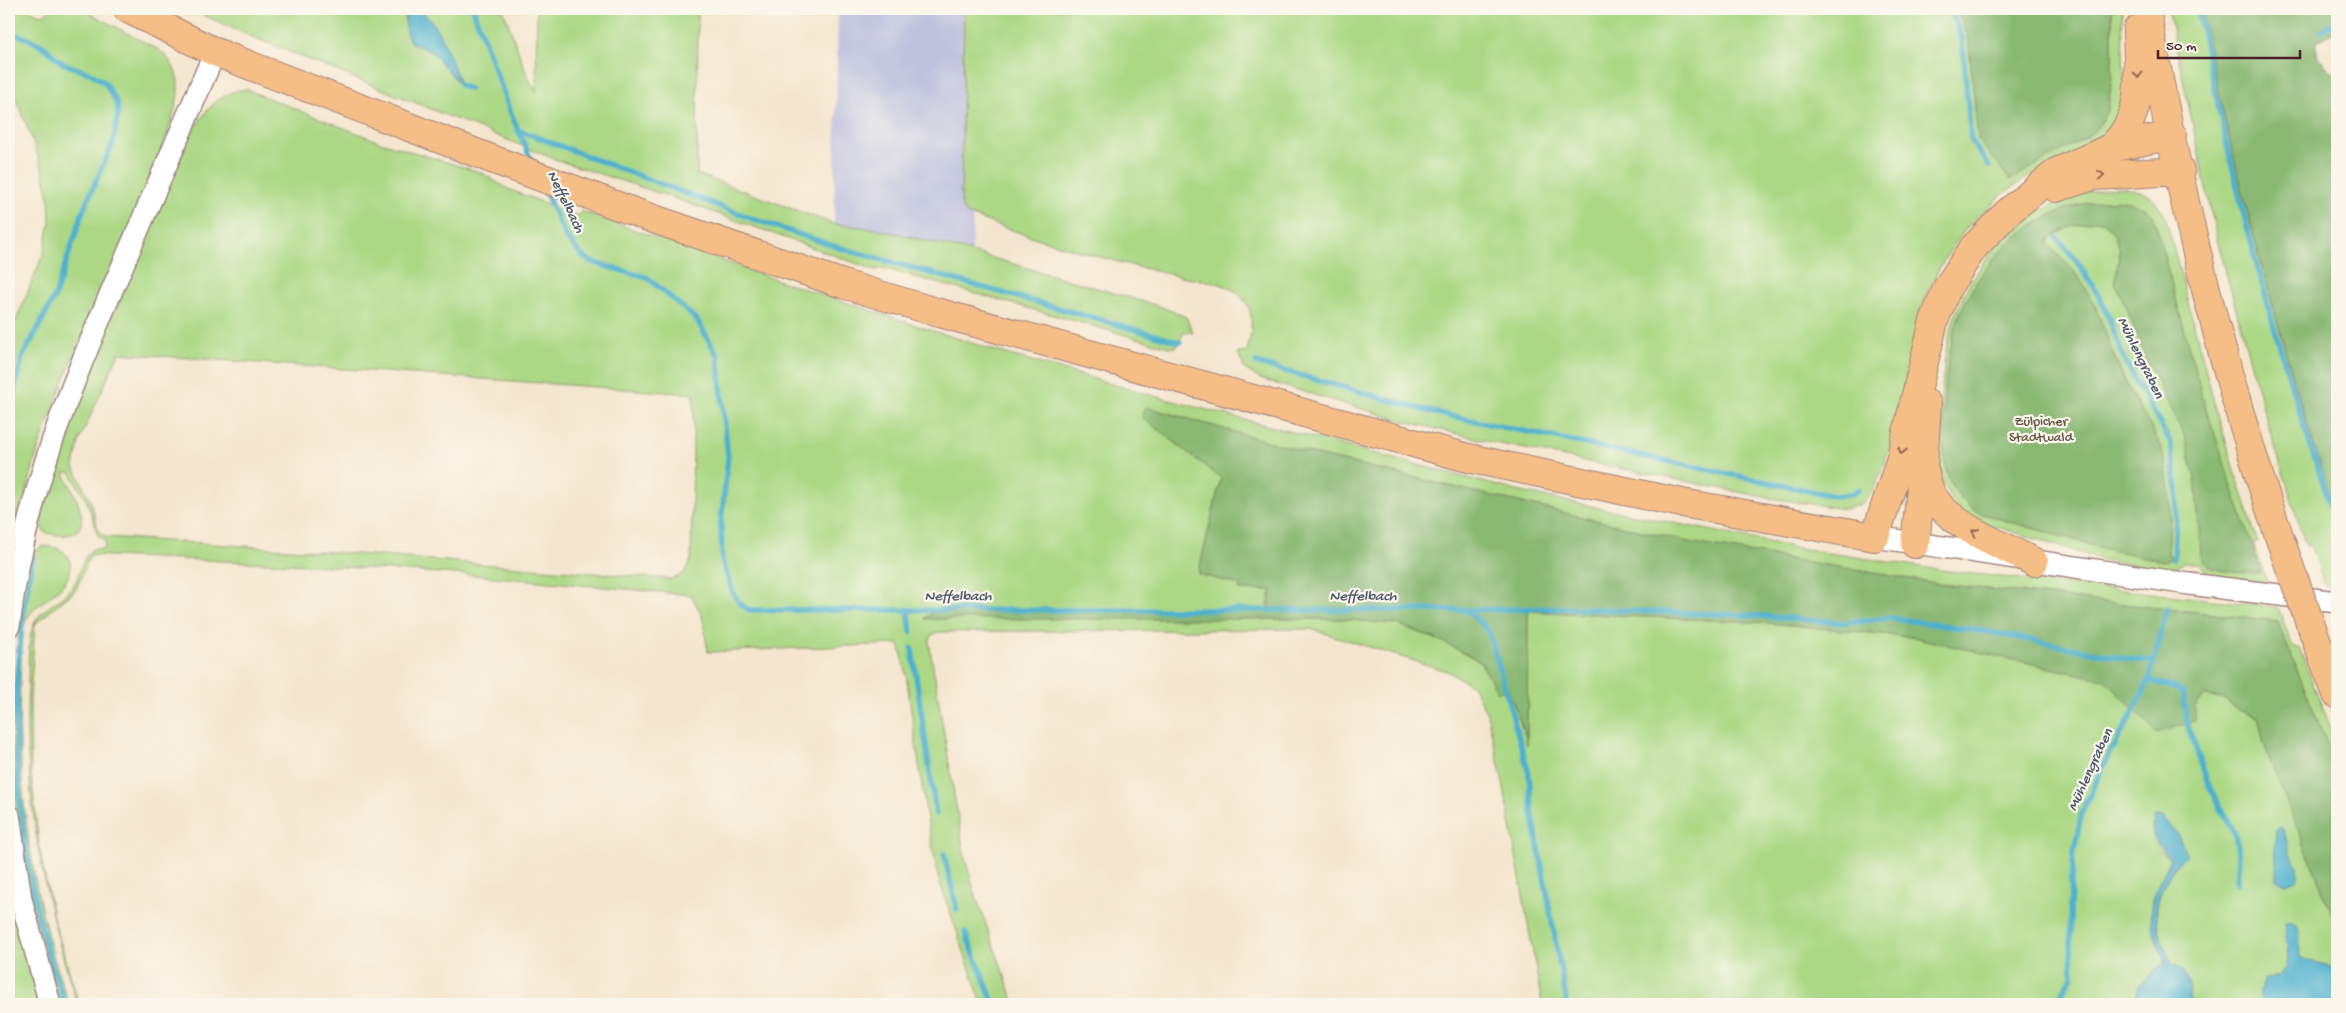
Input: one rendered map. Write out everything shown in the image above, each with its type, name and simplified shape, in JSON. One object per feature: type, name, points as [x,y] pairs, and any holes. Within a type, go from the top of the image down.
[{"type":"main road","points":[[128,9],[215,52],[497,161],[834,281],[936,312],[1410,444],[1468,458],[1682,503],[1875,537],[1900,461],[1930,335],[1940,306],[1956,273],[1978,242],[2008,212],[2057,172],[2110,148],[2172,135]]},
{"type":"main road","points":[[2110,148],[2122,138],[2135,113],[2138,85],[2137,9]]},
{"type":"main road","points":[[2146,9],[2196,244],[2231,379],[2282,544],[2337,694]]},
{"type":"main road","points":[[2008,212],[2055,188],[2082,179],[2107,174],[2180,171]]},
{"type":"main road","points":[[1915,544],[1923,468],[1930,335]]},
{"type":"main road","points":[[1923,468],[1934,498],[1949,515],[1967,528],[2034,562]]},
{"type":"street","points":[[9,626],[24,535],[39,478],[61,411],[215,52]]},
{"type":"street","points":[[1875,537],[2189,584],[2337,602]]},
{"type":"street","points":[[9,815],[21,899],[50,1004]]},
{"type":"shaded area","points":[[838,9],[975,9],[972,252],[878,229],[834,224]]},
{"type":"green space","points":[[9,9],[27,9],[40,15],[45,14],[50,9],[82,9],[165,55],[176,72],[178,93],[164,142],[62,385],[40,443],[23,502],[15,519],[9,526],[9,338],[44,252],[50,222],[49,197],[42,168],[9,82]]},
{"type":"green space","points":[[189,9],[405,9],[404,17],[410,42],[433,53],[459,84],[450,56],[439,33],[426,15],[420,11],[408,9],[503,9],[526,73],[536,92],[537,9],[698,9],[697,174],[834,224],[878,229],[972,252],[1162,307],[1186,317],[1193,333],[1184,332],[1177,347],[1169,347],[883,268],[875,270],[665,195],[557,160],[250,36]]},
{"type":"green space","points":[[964,9],[1955,9],[1968,36],[1978,139],[2053,154],[2090,135],[2108,109],[2112,75],[2112,9],[2122,9],[2124,92],[2115,123],[2102,139],[2035,173],[2005,192],[1968,226],[1947,255],[1930,286],[1918,317],[1896,426],[1882,472],[1869,497],[1859,505],[1845,509],[1763,497],[1496,443],[1407,422],[1260,379],[1245,369],[1238,353],[1247,352],[1251,333],[1251,320],[1245,301],[1233,290],[1217,283],[1156,271],[1074,250],[967,214],[961,202]]},
{"type":"green space","points":[[1955,9],[2112,9],[2112,75],[2108,109],[2101,123],[2090,135],[2010,180],[1978,139],[1968,36]]},
{"type":"green space","points":[[2168,9],[2201,9],[2217,88],[2245,204],[2298,397],[2337,519],[2337,589],[2324,584],[2312,546],[2306,546],[2262,405],[2217,239]]},
{"type":"green space","points":[[2201,9],[2337,9],[2337,30],[2317,42],[2316,56],[2337,76],[2337,519],[2279,329],[2262,266],[2229,138]]},
{"type":"green space","points":[[245,89],[380,142],[480,172],[508,189],[579,216],[581,211],[786,283],[993,350],[1158,397],[1521,492],[1797,548],[1948,571],[2278,607],[2293,647],[2299,648],[2337,744],[2337,768],[2277,621],[1941,584],[1693,543],[1313,454],[1146,407],[1142,417],[1221,478],[1198,574],[1240,585],[1239,590],[1272,590],[1268,600],[1268,609],[935,610],[925,618],[1338,619],[1397,624],[1441,641],[1480,661],[1497,691],[1509,692],[1527,741],[1528,611],[1769,623],[1912,637],[2105,680],[2195,705],[2205,696],[2222,698],[2238,710],[2258,717],[2264,744],[2337,926],[2337,971],[2300,957],[2298,944],[2300,937],[2289,946],[2287,967],[2278,976],[2268,980],[2260,992],[2261,1004],[2190,1004],[2186,985],[2171,964],[2162,943],[2157,921],[2158,900],[2162,890],[2175,866],[2186,856],[2180,840],[2170,825],[2163,817],[2156,817],[2152,826],[2159,849],[2170,858],[2154,894],[2151,912],[2153,929],[2165,963],[2137,991],[2134,1004],[1542,1004],[1503,782],[1487,714],[1473,686],[1447,671],[1311,629],[939,632],[932,635],[929,642],[964,854],[976,897],[1015,1004],[982,1004],[939,880],[926,813],[905,668],[899,644],[708,652],[702,615],[691,595],[473,575],[312,565],[90,555],[76,590],[35,624],[30,699],[31,771],[39,846],[53,917],[38,845],[28,764],[27,722],[30,637],[34,624],[40,614],[69,591],[76,581],[87,555],[92,549],[104,549],[105,540],[98,536],[88,504],[70,472],[64,473],[80,508],[82,521],[80,527],[76,532],[70,534],[50,534],[44,532],[38,518],[57,446],[189,138],[205,113],[218,100],[235,91]],"holes":[[[119,353],[694,394],[691,559],[678,577],[669,579],[320,551],[106,537],[98,530],[91,502],[74,467],[79,441]]]},
{"type":"green space","points":[[2118,187],[2147,194],[2157,203],[2166,219],[2217,413],[2258,543],[2253,543],[2268,584],[2209,575],[2199,563],[2183,563],[2167,570],[2104,560],[1974,520],[1952,500],[1946,488],[1939,462],[1943,372],[1952,325],[1959,304],[1970,284],[1998,246],[2014,230],[2033,216],[2052,204],[2073,196],[2089,191]],"holes":[[[2153,215],[2202,396],[2260,573],[2210,568],[2202,557],[2195,477],[2184,435],[2144,355],[2127,308],[2115,284],[2120,249],[2114,234],[2104,221],[2082,223],[2054,236],[2048,240],[2048,245],[2096,307],[2109,345],[2129,389],[2160,445],[2170,515],[2168,554],[2173,557],[2106,549],[1979,513],[1953,488],[1946,470],[1945,388],[1954,335],[1961,311],[1981,276],[1995,257],[2011,241],[2036,224]]]},
{"type":"green space","name":"Zülpicher Stadtwald","points":[[2117,200],[2136,204],[2145,208],[2153,215],[2202,396],[2261,573],[2236,573],[2220,570],[2206,563],[2201,557],[2195,477],[2184,435],[2144,355],[2127,308],[2115,284],[2120,249],[2114,234],[2104,221],[2082,223],[2068,228],[2048,240],[2048,245],[2067,263],[2090,296],[2128,388],[2160,446],[2166,467],[2169,492],[2170,529],[2168,554],[2174,558],[2164,561],[2106,549],[1979,513],[1958,495],[1948,476],[1943,432],[1947,367],[1955,327],[1968,296],[1991,262],[2015,238],[2037,222],[2074,206]]},
{"type":"green space","points":[[1146,407],[1313,454],[1693,543],[1941,584],[2277,621],[2337,768],[2337,926],[2273,769],[2264,744],[2258,717],[2238,710],[2222,698],[2205,696],[2195,705],[2195,721],[2157,733],[2105,680],[1912,637],[1769,623],[1528,611],[1527,745],[1525,733],[1509,692],[1497,691],[1480,661],[1441,641],[1397,624],[1338,619],[925,619],[935,610],[1268,609],[1272,590],[1239,590],[1240,585],[1198,574],[1221,478],[1142,417]]},
{"type":"green space","points":[[43,546],[64,552],[69,559],[71,568],[69,576],[64,583],[35,608],[28,616],[24,626],[20,682],[22,776],[33,868],[43,914],[69,1004],[59,1004],[37,928],[23,859],[17,816],[14,772],[14,685],[23,598],[31,555]]},
{"type":"green space","points":[[9,886],[21,942],[40,1004],[9,1004]]},
{"type":"green space","points":[[53,917],[79,1004],[77,1004]]},
{"type":"water","points":[[405,9],[421,11],[434,25],[445,45],[460,85],[433,53],[410,42],[406,32]]},
{"type":"water","points":[[2155,817],[2163,817],[2170,825],[2180,840],[2187,856],[2174,867],[2162,889],[2158,900],[2157,920],[2162,941],[2172,964],[2182,970],[2187,979],[2190,1004],[2134,1004],[2139,985],[2165,963],[2153,929],[2151,912],[2154,894],[2170,858],[2155,841],[2153,825]]},
{"type":"water","points":[[2281,827],[2284,829],[2290,854],[2299,870],[2297,878],[2286,885],[2277,879],[2276,830]]},
{"type":"water","points":[[2290,921],[2298,928],[2300,957],[2337,971],[2337,1004],[2261,1004],[2260,992],[2263,980],[2278,976],[2287,967],[2289,946],[2285,938],[2286,923]]},
{"type":"waterway","name":"Neffelbach","points":[[473,9],[510,111],[533,164]]},
{"type":"waterway","name":"Mühlengraben","points":[[1950,9],[1962,37],[1971,141],[1989,166]]},
{"type":"waterway","points":[[2198,9],[2211,74],[2258,269],[2295,398],[2337,524]]},
{"type":"waterway","points":[[2321,30],[2337,23]]},
{"type":"waterway","points":[[9,32],[29,39],[44,47],[62,63],[92,74],[105,83],[117,103],[118,114],[113,143],[84,208],[55,296],[22,358],[9,417]]},
{"type":"waterway","points":[[460,85],[470,89]]},
{"type":"waterway","points":[[518,130],[756,220],[837,247],[1180,342]]},
{"type":"waterway","name":"Neffelbach","points":[[544,189],[565,235],[582,256],[592,262],[648,278],[697,320],[718,356],[728,457],[721,523],[722,560],[733,593],[740,604],[749,610],[1466,610],[1483,625],[1490,635],[1529,774],[1532,811],[1567,1004]]},
{"type":"waterway","name":"Mühlengraben","points":[[2057,238],[2076,260],[2093,286],[2106,310],[2125,362],[2171,443],[2177,491],[2174,558]]},
{"type":"waterway","points":[[1256,363],[1432,412],[1834,496],[1849,495],[1858,490]]},
{"type":"waterway","points":[[33,557],[18,669],[16,726],[18,782],[24,839],[34,895],[47,950],[65,1004]]},
{"type":"waterway","points":[[1466,610],[1563,608],[1761,616],[1845,623],[1891,618],[1995,633],[2128,659],[2151,661],[2154,665]]},
{"type":"waterway","name":"Mühlengraben","points":[[2055,1004],[2072,976],[2070,907],[2074,851],[2082,812],[2106,761],[2149,680],[2167,609]]},
{"type":"waterway","points":[[908,610],[911,632]]},
{"type":"waterway","points":[[912,648],[936,814]]},
{"type":"waterway","points":[[2149,680],[2182,692],[2188,726],[2209,786],[2235,834],[2239,858],[2237,883]]},
{"type":"waterway","points":[[944,854],[957,910]]},
{"type":"waterway","points":[[965,932],[994,1004]]}]
